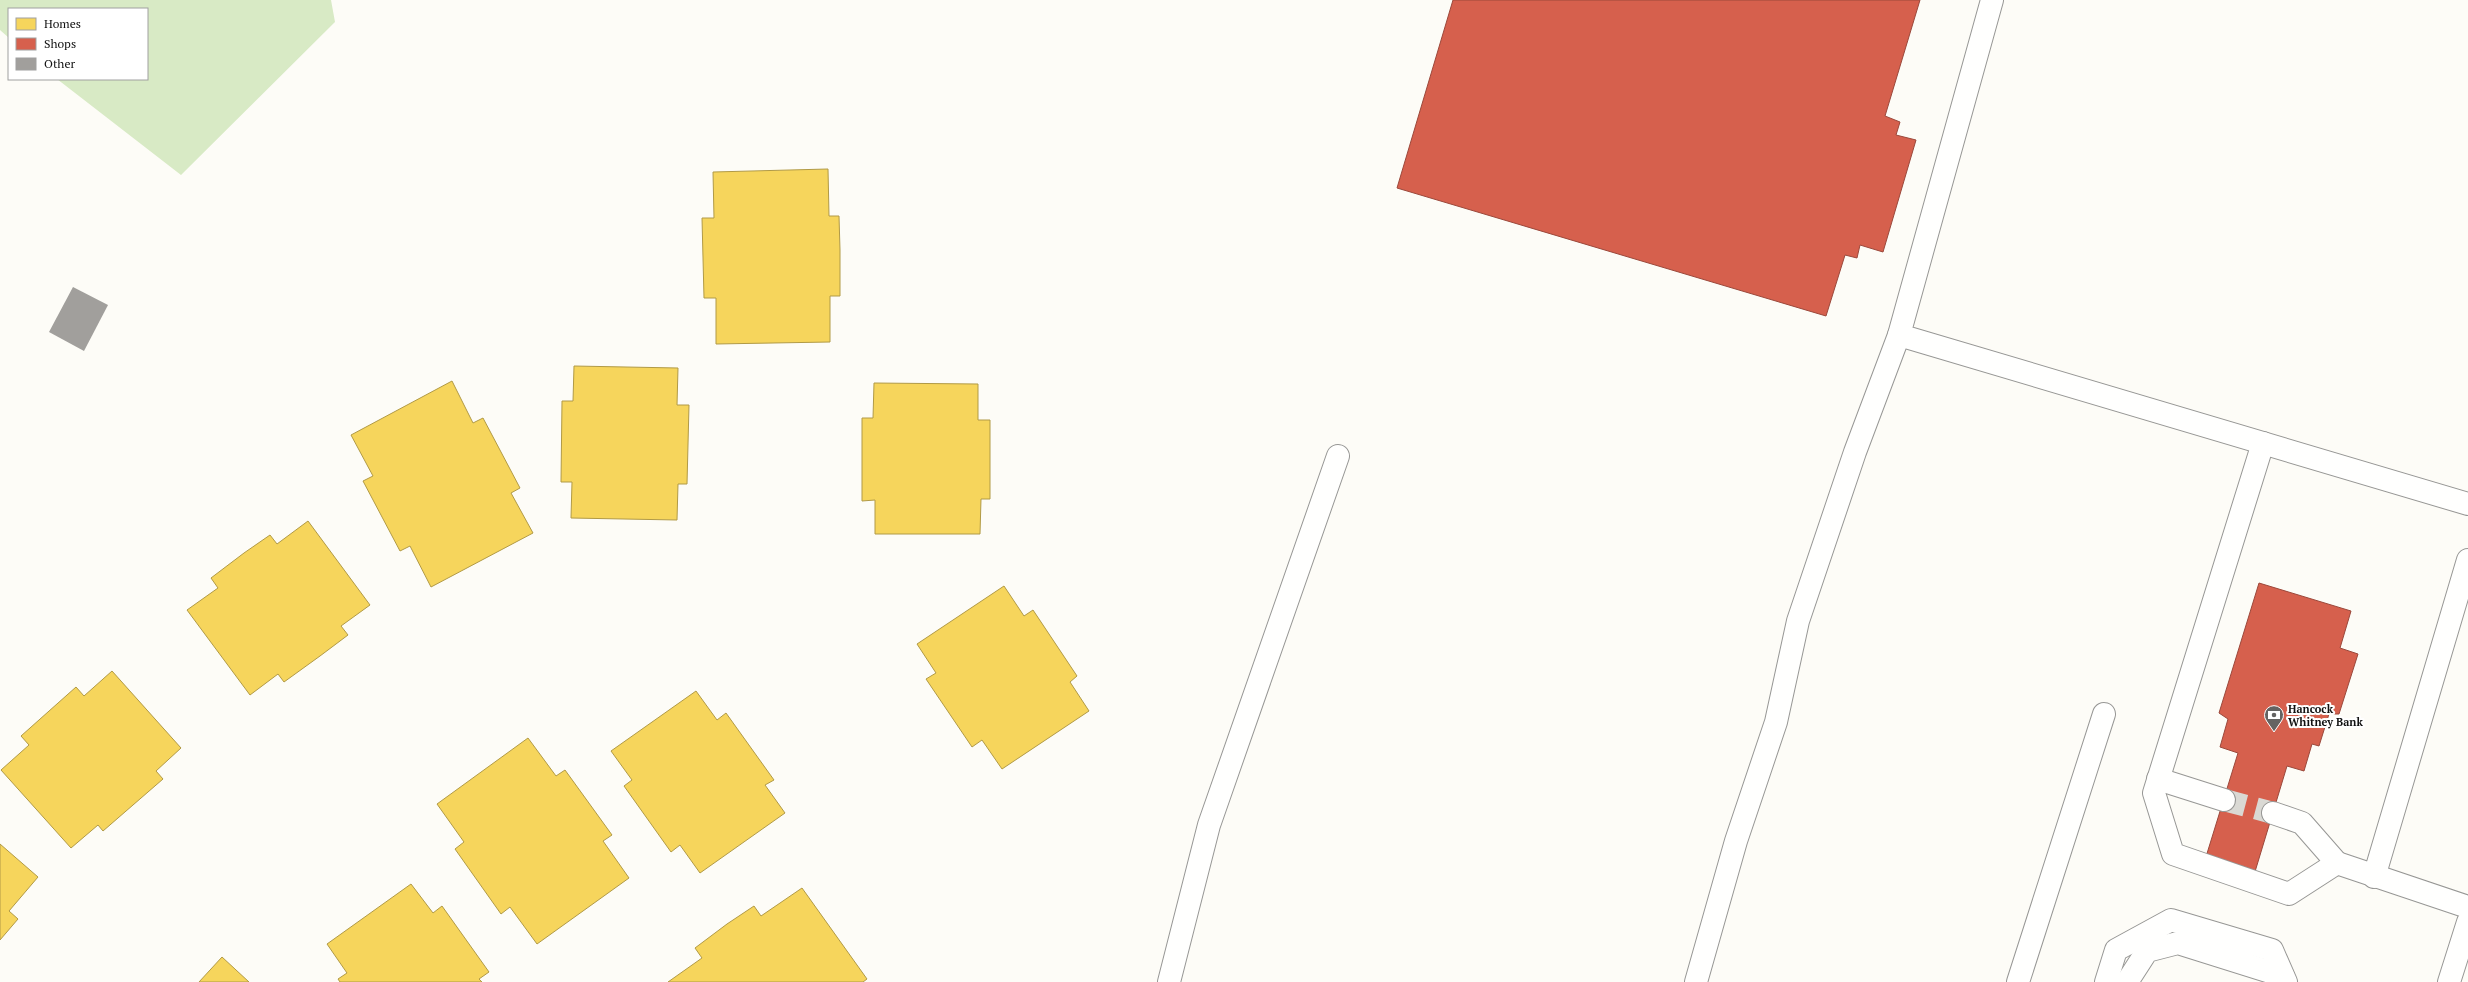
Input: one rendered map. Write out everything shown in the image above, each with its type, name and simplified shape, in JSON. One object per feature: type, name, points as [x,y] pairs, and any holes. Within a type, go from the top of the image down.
[{"type":"lane","points":[[1696,982],[1736,841],[1776,722],[1798,621],[1855,452],[1899,335],[1992,0]]},
{"type":"lane","points":[[1899,335],[2262,443],[2467,499]]},
{"type":"lane","points":[[2262,443],[2154,793],[2173,854],[2289,894],[2337,863]]},
{"type":"lane","points":[[1169,982],[1209,825],[1338,456]]},
{"type":"lane","points":[[2374,877],[2468,560]]},
{"type":"lane","points":[[2018,982],[2104,714]]},
{"type":"lane","points":[[2158,779],[2224,800]]},
{"type":"lane","points":[[2273,813],[2302,822],[2337,863],[2374,877],[2468,907]]},
{"type":"lane","points":[[2106,982],[2116,950],[2171,920],[2272,950],[2285,979]]},
{"type":"lane","points":[[2449,982],[2468,922]]},
{"type":"lane","points":[[2127,982],[2147,951],[2178,943],[2285,979]]},
{"type":"green space","points":[[0,0],[331,0],[335,22],[181,175],[58,80],[148,80],[148,8],[8,8],[8,37],[0,30]]},
{"type":"building: Homes","points":[[828,169],[829,216],[839,216],[840,250],[840,296],[830,296],[830,342],[716,344],[716,298],[704,298],[702,218],[714,218],[713,172]]},
{"type":"building: Homes","points":[[574,366],[678,368],[677,405],[689,405],[687,484],[678,484],[677,520],[571,518],[572,482],[561,482],[562,401],[573,401]]},
{"type":"building: Homes","points":[[452,381],[473,423],[483,418],[520,488],[511,493],[533,533],[431,587],[410,546],[400,551],[363,481],[373,476],[351,435]]},
{"type":"building: Homes","points":[[874,383],[978,384],[978,420],[990,420],[990,499],[981,499],[980,534],[875,534],[875,500],[862,501],[862,418],[873,418]]},
{"type":"building: Homes","points":[[308,521],[370,605],[341,626],[348,635],[320,656],[284,682],[278,674],[250,695],[187,610],[218,588],[211,578],[244,553],[270,535],[277,544]]},
{"type":"building: Homes","points":[[1004,586],[1024,616],[1033,610],[1077,676],[1070,682],[1089,711],[1002,769],[982,740],[972,747],[926,679],[936,673],[917,644]]},
{"type":"building: Homes","points":[[112,671],[181,748],[156,771],[163,779],[103,831],[98,825],[71,848],[1,770],[29,745],[21,736],[76,687],[84,696]]},
{"type":"building: Homes","points":[[696,691],[717,720],[726,713],[774,780],[765,785],[785,813],[700,873],[680,845],[671,852],[624,786],[632,780],[611,751]]},
{"type":"building: Homes","points":[[528,738],[556,776],[565,770],[612,835],[603,841],[629,878],[537,944],[510,907],[501,914],[455,849],[464,842],[437,804]]},
{"type":"building: Homes","points":[[0,844],[38,877],[9,911],[18,919],[0,940]]},
{"type":"building: Homes","points":[[411,884],[433,913],[442,906],[489,972],[479,979],[482,982],[340,982],[338,979],[347,973],[327,944]]},
{"type":"building: Homes","points":[[802,888],[867,979],[863,982],[668,982],[702,958],[695,948],[727,924],[754,906],[761,916]]},
{"type":"building: Homes","points":[[222,957],[249,982],[199,982]]},
{"type":"building: Shops","points":[[1453,0],[1920,0],[1885,116],[1900,122],[1896,135],[1916,140],[1883,252],[1860,245],[1857,258],[1845,255],[1826,316],[1397,188]]},
{"type":"building: Shops","name":"Hancock Whitney Bank","points":[[2259,583],[2351,611],[2340,648],[2358,654],[2339,714],[2329,714],[2319,746],[2312,744],[2304,771],[2287,766],[2254,875],[2205,860],[2238,753],[2220,747],[2228,719],[2219,713]]},
{"type":"building: Other","points":[[73,287],[108,305],[84,351],[49,332]]},
{"type":"tunnel","points":[[2224,800],[2273,813]]},
{"type":"place","name":"Hancock Whitney Bank","points":[[2274,732]]}]
